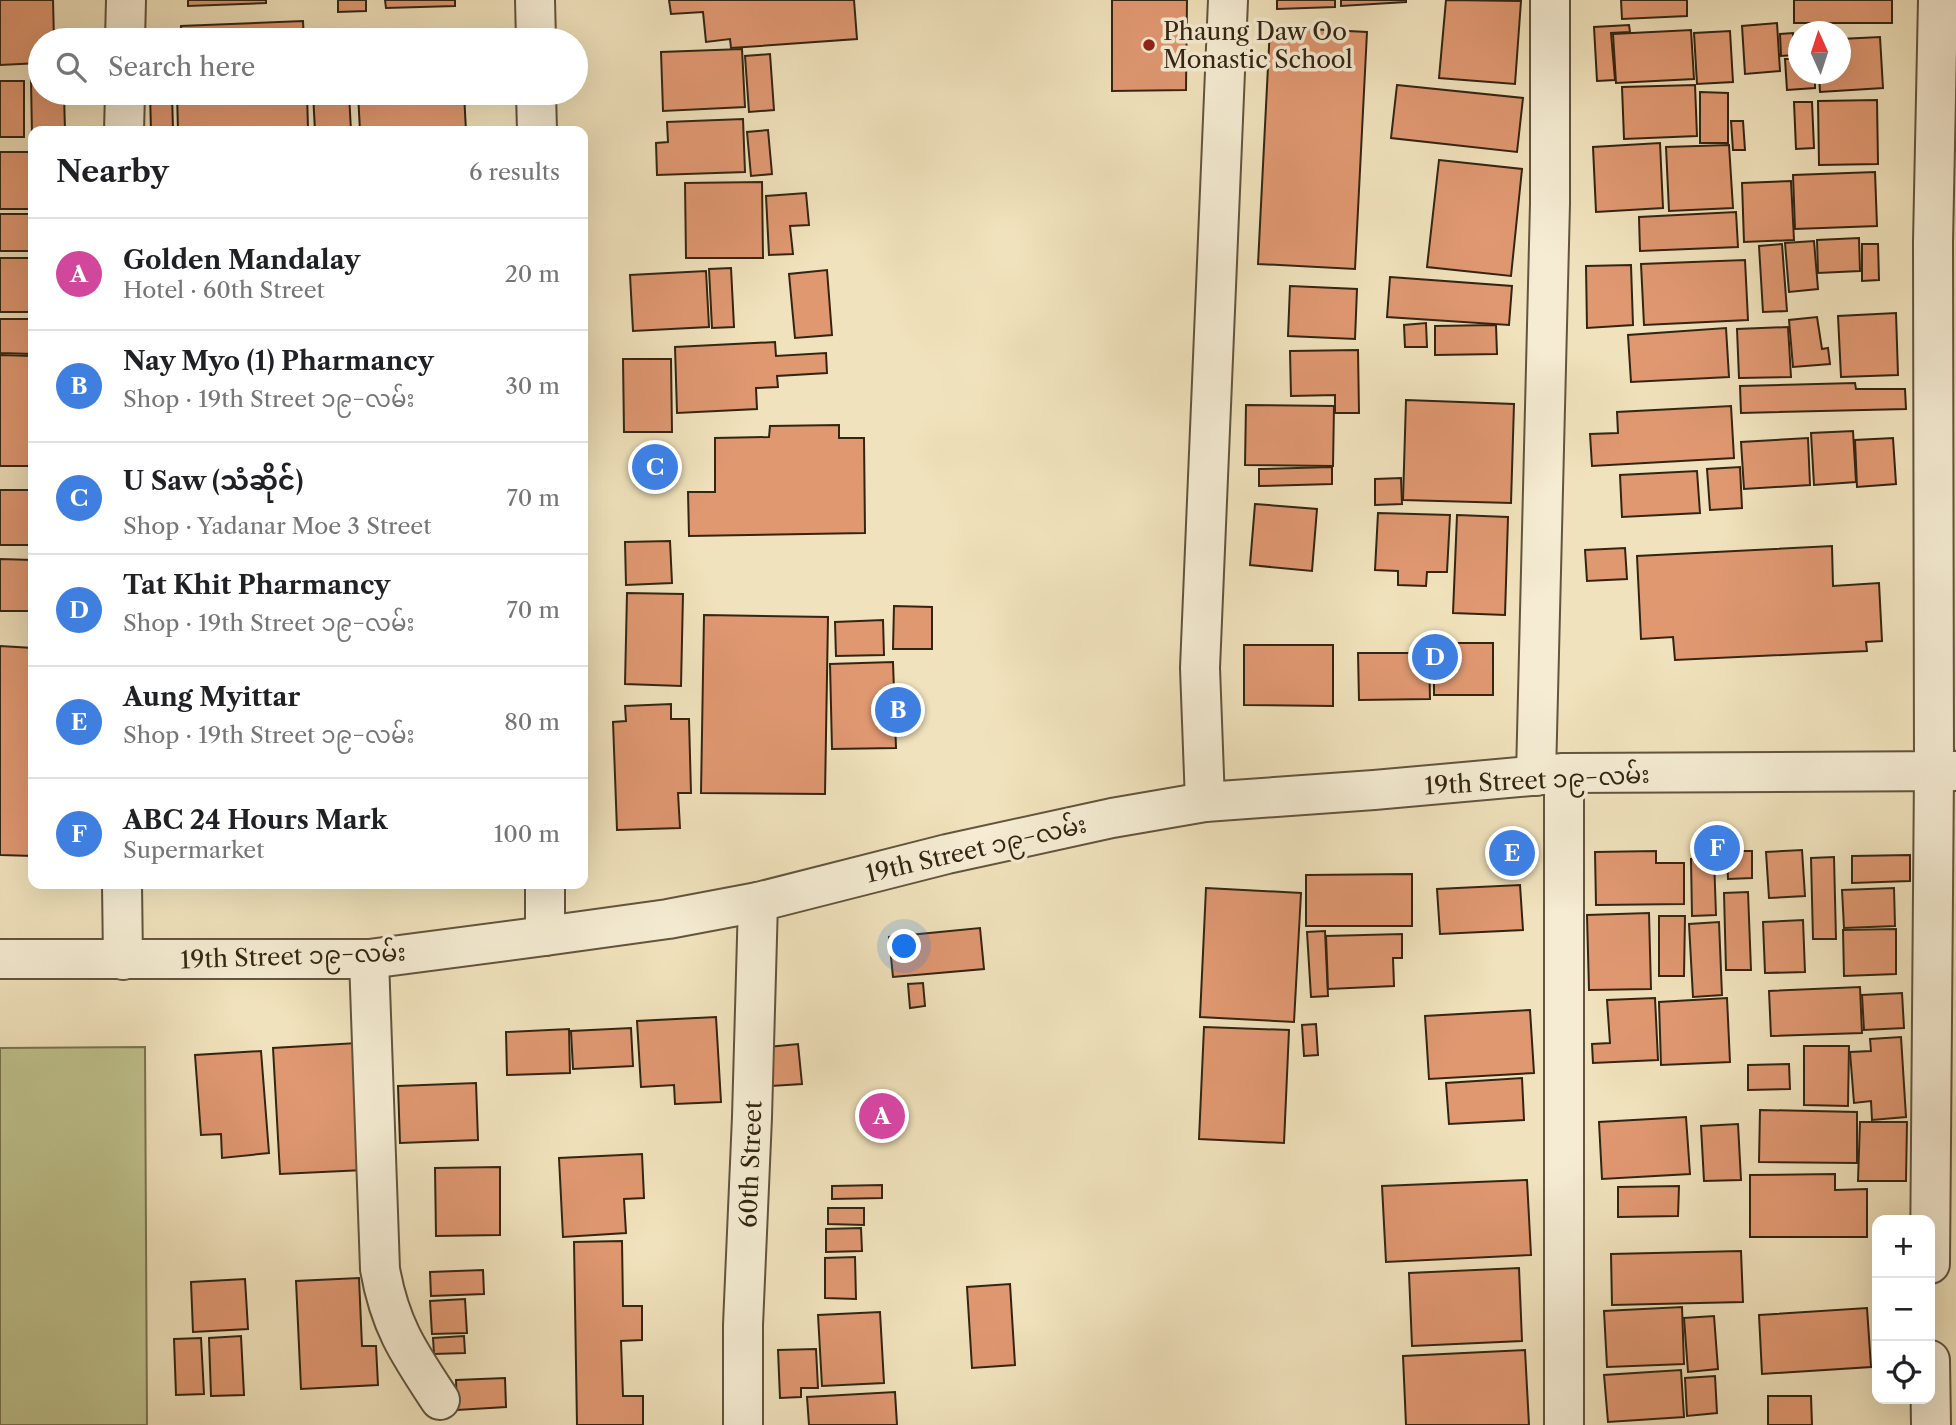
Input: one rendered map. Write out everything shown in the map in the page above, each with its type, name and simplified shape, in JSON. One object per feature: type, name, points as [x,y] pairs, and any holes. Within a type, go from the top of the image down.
[{"type":"street","points":[[125,28],[126,0]]},
{"type":"street","points":[[535,0],[536,28]]},
{"type":"street","points":[[1205,802],[1200,668],[1228,0]]},
{"type":"street","points":[[1550,0],[1550,775],[1564,1425]]},
{"type":"street","points":[[1931,1215],[1945,771],[1933,242],[1938,0]]},
{"type":"street","points":[[124,126],[125,105]]},
{"type":"street","points":[[536,105],[537,126]]},
{"type":"street","name":"19th Street ၁၉−လမ်း","points":[[0,959],[369,958],[545,936],[667,919],[758,902],[947,854],[1112,818],[1205,802],[1550,775],[1945,771]]},
{"type":"street","points":[[122,889],[123,960]]},
{"type":"street","points":[[545,889],[545,936]]},
{"type":"street","name":"60th Street","points":[[743,1425],[743,1325],[758,902]]},
{"type":"street","points":[[369,958],[380,1269],[391,1316],[404,1345],[440,1400]]},
{"type":"street","points":[[1931,1404],[1931,1425]]},
{"type":"green space","points":[[145,1047],[147,1425],[0,1425],[0,1048]]},
{"type":"building","points":[[0,0],[53,0],[54,28],[28,28],[28,64],[0,65]]},
{"type":"building","points":[[188,0],[266,0],[266,3],[188,6]]},
{"type":"building","points":[[338,0],[366,0],[366,11],[338,12]]},
{"type":"building","points":[[385,0],[455,0],[455,6],[386,8]]},
{"type":"building","points":[[669,0],[854,0],[857,39],[731,48],[730,39],[706,42],[703,12],[671,14]]},
{"type":"building","name":"Phaung Daw Oo Monastic School","points":[[1112,0],[1187,0],[1186,90],[1112,91]]},
{"type":"building","points":[[1277,0],[1335,0],[1335,7],[1277,9]]},
{"type":"building","points":[[1341,0],[1406,0],[1406,2],[1341,6]]},
{"type":"building","points":[[1446,0],[1521,1],[1515,84],[1439,78]]},
{"type":"building","points":[[1621,0],[1687,0],[1687,16],[1622,19]]},
{"type":"building","points":[[1794,0],[1892,0],[1892,23],[1794,21]]},
{"type":"building","points":[[303,21],[303,28],[181,28]]},
{"type":"building","points":[[1777,23],[1780,71],[1745,74],[1742,26]]},
{"type":"building","points":[[1629,25],[1630,32],[1611,33],[1615,80],[1597,81],[1594,27]]},
{"type":"building","points":[[1270,27],[1367,32],[1355,269],[1258,264]]},
{"type":"building","points":[[1691,30],[1694,79],[1616,83],[1613,34]]},
{"type":"building","points":[[1730,31],[1733,82],[1697,84],[1694,33]]},
{"type":"building","points":[[1788,33],[1788,55],[1781,56],[1780,34]]},
{"type":"building","points":[[1880,37],[1883,88],[1820,92],[1820,84],[1851,84],[1851,38]]},
{"type":"building","points":[[742,49],[745,107],[663,111],[661,52]]},
{"type":"building","points":[[770,54],[774,110],[749,112],[745,56]]},
{"type":"building","points":[[1785,59],[1788,59],[1788,84],[1815,84],[1815,88],[1787,90]]},
{"type":"building","points":[[0,81],[24,81],[24,137],[0,137]]},
{"type":"building","points":[[1397,85],[1523,98],[1517,152],[1391,138]]},
{"type":"building","points":[[1695,85],[1697,136],[1624,139],[1622,87]]},
{"type":"building","points":[[1700,92],[1728,93],[1728,143],[1700,143]]},
{"type":"building","points":[[1877,100],[1878,164],[1819,165],[1818,101]]},
{"type":"building","points":[[1794,102],[1812,102],[1814,148],[1796,149]]},
{"type":"building","points":[[31,105],[64,105],[65,126],[32,126]]},
{"type":"building","points":[[150,105],[172,105],[173,126],[151,126]]},
{"type":"building","points":[[177,105],[307,105],[308,126],[178,126]]},
{"type":"building","points":[[314,105],[350,105],[351,126],[315,126]]},
{"type":"building","points":[[359,105],[465,105],[466,126],[360,126]]},
{"type":"building","points":[[743,119],[745,172],[657,175],[656,143],[668,142],[667,122]]},
{"type":"building","points":[[1731,121],[1743,121],[1745,150],[1733,150]]},
{"type":"building","points":[[768,130],[772,174],[751,176],[747,132]]},
{"type":"building","points":[[1660,143],[1663,208],[1596,212],[1593,147]]},
{"type":"building","points":[[1729,145],[1733,208],[1669,211],[1666,147]]},
{"type":"building","points":[[0,152],[28,152],[28,209],[0,209]]},
{"type":"building","points":[[1439,160],[1522,169],[1511,276],[1427,267]]},
{"type":"building","points":[[1875,172],[1877,226],[1795,229],[1793,175]]},
{"type":"building","points":[[1791,181],[1794,240],[1744,242],[1742,183]]},
{"type":"building","points":[[762,182],[763,258],[686,258],[685,183]]},
{"type":"building","points":[[806,193],[809,225],[790,226],[793,254],[769,255],[766,196]]},
{"type":"building","points":[[1736,212],[1738,247],[1640,251],[1639,217]]},
{"type":"building","points":[[0,214],[28,214],[28,251],[0,251]]},
{"type":"building","points":[[1859,238],[1860,271],[1818,273],[1817,240]]},
{"type":"building","points":[[1814,241],[1818,289],[1789,292],[1785,243]]},
{"type":"building","points":[[1782,244],[1787,311],[1763,312],[1759,246]]},
{"type":"building","points":[[1862,244],[1878,244],[1879,280],[1862,281]]},
{"type":"building","points":[[0,258],[28,258],[28,312],[0,312]]},
{"type":"building","points":[[1745,260],[1748,320],[1644,325],[1641,264]]},
{"type":"building","points":[[1631,265],[1633,325],[1587,328],[1586,266]]},
{"type":"building","points":[[731,268],[734,327],[712,328],[709,269]]},
{"type":"building","points":[[827,270],[832,335],[795,338],[789,274]]},
{"type":"building","points":[[706,271],[709,327],[633,331],[630,275]]},
{"type":"building","points":[[1390,277],[1512,286],[1509,325],[1387,317]]},
{"type":"building","points":[[1290,286],[1357,289],[1355,339],[1288,336]]},
{"type":"building","points":[[1896,313],[1898,375],[1841,377],[1838,316]]},
{"type":"building","points":[[1817,317],[1822,349],[1828,348],[1830,364],[1793,367],[1789,320]]},
{"type":"building","points":[[0,319],[28,319],[28,354],[0,353]]},
{"type":"building","points":[[1426,323],[1427,347],[1405,347],[1404,325]]},
{"type":"building","points":[[1496,325],[1497,354],[1435,355],[1435,326]]},
{"type":"building","points":[[1788,327],[1791,377],[1739,378],[1737,329]]},
{"type":"building","points":[[1726,328],[1729,377],[1631,382],[1628,335]]},
{"type":"building","points":[[775,342],[776,356],[826,353],[827,373],[777,376],[778,387],[756,388],[757,409],[677,413],[675,347]]},
{"type":"building","points":[[1358,350],[1359,413],[1335,413],[1335,395],[1291,396],[1290,351]]},
{"type":"building","points":[[0,355],[28,356],[28,466],[0,466]]},
{"type":"building","points":[[623,359],[671,359],[672,432],[624,432]]},
{"type":"building","points":[[1855,383],[1856,389],[1905,389],[1906,409],[1741,413],[1740,386]]},
{"type":"building","points":[[1406,400],[1514,404],[1511,503],[1403,500]]},
{"type":"building","points":[[1246,405],[1334,406],[1333,466],[1245,465]]},
{"type":"building","points":[[1731,406],[1734,458],[1592,466],[1590,434],[1618,433],[1617,412]]},
{"type":"building","points":[[839,425],[839,438],[864,438],[865,533],[689,536],[688,492],[715,492],[715,438],[769,437],[770,426]]},
{"type":"building","points":[[1853,431],[1856,482],[1814,485],[1811,433]]},
{"type":"building","points":[[1808,438],[1810,485],[1744,489],[1741,442]]},
{"type":"building","points":[[1893,438],[1896,484],[1857,487],[1855,440]]},
{"type":"building","points":[[1332,467],[1332,484],[1259,486],[1259,469]]},
{"type":"building","points":[[1740,467],[1742,508],[1710,510],[1707,469]]},
{"type":"building","points":[[1697,471],[1700,513],[1622,517],[1620,475]]},
{"type":"building","points":[[1401,478],[1402,504],[1375,505],[1375,479]]},
{"type":"building","points":[[0,490],[28,490],[28,545],[0,545]]},
{"type":"building","points":[[1255,504],[1317,509],[1312,571],[1250,565]]},
{"type":"building","points":[[1378,513],[1450,515],[1447,572],[1427,572],[1426,586],[1398,585],[1398,571],[1375,570]]},
{"type":"building","points":[[1457,515],[1508,517],[1505,615],[1453,613]]},
{"type":"building","points":[[670,541],[672,583],[626,585],[625,542]]},
{"type":"building","points":[[1832,546],[1833,586],[1879,583],[1882,641],[1866,642],[1867,651],[1675,660],[1673,637],[1641,639],[1637,556]]},
{"type":"building","points":[[1625,548],[1627,579],[1587,581],[1585,550]]},
{"type":"building","points":[[0,559],[28,560],[28,611],[0,611]]},
{"type":"building","points":[[627,593],[683,594],[681,686],[625,684]]},
{"type":"building","points":[[894,606],[932,607],[932,649],[893,649]]},
{"type":"building","points":[[704,615],[828,617],[825,794],[701,793]]},
{"type":"building","points":[[883,620],[884,655],[836,656],[835,622]]},
{"type":"building","points":[[1434,643],[1493,643],[1493,695],[1434,695]]},
{"type":"building","points":[[1244,645],[1333,645],[1333,706],[1244,705]]},
{"type":"building","points":[[0,646],[28,648],[28,856],[0,855]]},
{"type":"building","points":[[1358,653],[1429,653],[1430,699],[1359,700]]},
{"type":"building","points":[[893,662],[896,748],[832,749],[830,664]]},
{"type":"building","points":[[671,704],[671,719],[689,719],[691,793],[678,793],[680,828],[617,830],[613,722],[626,721],[625,706]]},
{"type":"building","points":[[1802,850],[1805,896],[1769,898],[1766,852]]},
{"type":"building","points":[[1656,851],[1656,863],[1684,863],[1684,904],[1596,905],[1595,852]]},
{"type":"building","points":[[1727,851],[1752,851],[1752,878],[1728,879]]},
{"type":"building","points":[[1910,855],[1910,881],[1852,883],[1852,856]]},
{"type":"building","points":[[1834,857],[1836,939],[1813,939],[1811,858]]},
{"type":"building","points":[[1714,858],[1716,915],[1692,916],[1691,859]]},
{"type":"building","points":[[1412,874],[1412,926],[1306,926],[1306,875]]},
{"type":"building","points":[[1520,885],[1523,930],[1440,934],[1437,889]]},
{"type":"building","points":[[1206,888],[1301,893],[1294,1022],[1200,1017]]},
{"type":"building","points":[[1894,888],[1895,926],[1844,928],[1842,890]]},
{"type":"building","points":[[1748,892],[1751,970],[1726,970],[1724,893]]},
{"type":"building","points":[[1649,913],[1651,989],[1589,990],[1587,915]]},
{"type":"building","points":[[1659,916],[1685,916],[1684,976],[1659,976]]},
{"type":"building","points":[[1803,920],[1805,972],[1765,973],[1763,922]]},
{"type":"building","points":[[1719,922],[1722,995],[1693,997],[1689,924]]},
{"type":"building","points":[[980,928],[984,969],[893,977],[889,937]]},
{"type":"building","points":[[1896,929],[1896,974],[1844,976],[1843,930]]},
{"type":"building","points":[[1325,931],[1328,996],[1311,997],[1307,932]]},
{"type":"building","points":[[1402,934],[1402,958],[1393,958],[1394,986],[1328,989],[1326,936]]},
{"type":"building","points":[[923,983],[925,1006],[910,1008],[908,984]]},
{"type":"building","points":[[1860,987],[1862,1033],[1771,1036],[1769,991]]},
{"type":"building","points":[[1902,993],[1904,1028],[1864,1030],[1862,995]]},
{"type":"building","points":[[1655,998],[1658,1060],[1593,1063],[1592,1044],[1610,1043],[1607,1000]]},
{"type":"building","points":[[1727,998],[1730,1062],[1661,1065],[1659,1002]]},
{"type":"building","points":[[1530,1010],[1534,1073],[1429,1079],[1425,1016]]},
{"type":"building","points":[[716,1017],[721,1102],[675,1104],[674,1085],[641,1087],[637,1021]]},
{"type":"building","points":[[1316,1024],[1318,1055],[1304,1056],[1302,1025]]},
{"type":"building","points":[[1204,1027],[1289,1030],[1284,1143],[1199,1139]]},
{"type":"building","points":[[631,1028],[633,1066],[573,1069],[571,1031]]},
{"type":"building","points":[[569,1029],[570,1073],[507,1075],[506,1032]]},
{"type":"building","points":[[1901,1037],[1906,1117],[1872,1120],[1871,1101],[1854,1103],[1850,1052],[1871,1051],[1870,1039]]},
{"type":"building","points":[[357,1043],[364,1170],[280,1174],[273,1048]]},
{"type":"building","points":[[798,1044],[802,1084],[771,1086],[768,1047]]},
{"type":"building","points":[[1804,1046],[1849,1046],[1848,1106],[1804,1105]]},
{"type":"building","points":[[261,1051],[269,1153],[222,1158],[221,1134],[201,1135],[195,1055]]},
{"type":"building","points":[[1789,1064],[1790,1089],[1748,1090],[1748,1065]]},
{"type":"building","points":[[1522,1078],[1524,1120],[1449,1124],[1446,1083]]},
{"type":"building","points":[[476,1083],[478,1140],[400,1143],[398,1086]]},
{"type":"building","points":[[1760,1110],[1857,1112],[1857,1163],[1759,1162]]},
{"type":"building","points":[[1686,1117],[1690,1174],[1602,1179],[1599,1122]]},
{"type":"building","points":[[1860,1122],[1907,1122],[1906,1181],[1858,1181]]},
{"type":"building","points":[[1738,1124],[1741,1180],[1704,1181],[1701,1126]]},
{"type":"building","points":[[642,1154],[644,1198],[624,1199],[626,1233],[563,1237],[559,1158]]},
{"type":"building","points":[[500,1167],[500,1235],[436,1236],[435,1168]]},
{"type":"building","points":[[1835,1174],[1835,1190],[1867,1189],[1867,1237],[1750,1237],[1750,1175]]},
{"type":"building","points":[[1527,1180],[1531,1255],[1386,1262],[1382,1186]]},
{"type":"building","points":[[882,1185],[882,1198],[832,1199],[832,1186]]},
{"type":"building","points":[[1679,1186],[1678,1216],[1618,1217],[1618,1187]]},
{"type":"building","points":[[828,1208],[864,1208],[864,1225],[828,1224]]},
{"type":"building","points":[[861,1228],[862,1251],[826,1252],[826,1229]]},
{"type":"building","points":[[622,1241],[623,1306],[642,1306],[642,1340],[621,1341],[623,1396],[643,1396],[643,1425],[577,1425],[574,1242]]},
{"type":"building","points":[[1741,1251],[1743,1302],[1612,1305],[1611,1254]]},
{"type":"building","points":[[855,1257],[856,1299],[825,1298],[825,1258]]},
{"type":"building","points":[[1519,1268],[1522,1341],[1412,1346],[1409,1273]]},
{"type":"building","points":[[483,1270],[484,1294],[431,1296],[430,1272]]},
{"type":"building","points":[[359,1278],[362,1346],[376,1346],[378,1385],[301,1389],[296,1281]]},
{"type":"building","points":[[245,1279],[248,1329],[193,1332],[191,1282]]},
{"type":"building","points":[[1010,1284],[1015,1365],[972,1368],[967,1287]]},
{"type":"building","points":[[465,1299],[467,1333],[432,1334],[430,1301]]},
{"type":"building","points":[[1682,1307],[1684,1364],[1607,1367],[1604,1311]]},
{"type":"building","points":[[1867,1308],[1871,1367],[1762,1374],[1759,1315]]},
{"type":"building","points":[[880,1312],[884,1383],[822,1386],[818,1315]]},
{"type":"building","points":[[1714,1316],[1718,1369],[1688,1372],[1684,1318]]},
{"type":"building","points":[[241,1336],[244,1395],[211,1396],[209,1338]]},
{"type":"building","points":[[464,1336],[465,1353],[434,1354],[433,1338]]},
{"type":"building","points":[[201,1338],[204,1394],[176,1395],[174,1339]]},
{"type":"building","points":[[816,1349],[818,1388],[801,1388],[801,1397],[780,1398],[778,1350]]},
{"type":"building","points":[[1525,1350],[1529,1425],[1406,1425],[1403,1356]]},
{"type":"building","points":[[1681,1370],[1684,1417],[1608,1422],[1604,1375]]},
{"type":"building","points":[[1715,1376],[1717,1413],[1687,1416],[1685,1378]]},
{"type":"building","points":[[505,1378],[506,1407],[457,1410],[456,1380]]},
{"type":"building","points":[[895,1392],[897,1425],[809,1425],[807,1397]]},
{"type":"building","points":[[1768,1396],[1811,1396],[1812,1425],[1768,1425]]},
{"type":"place","name":"Phaung Daw Oo Monastic School","points":[[1149,45]]},
{"type":"place","name":"U Saw (သံဆိုင်)","points":[[655,467]]},
{"type":"place","name":"Tat Khit Pharmancy","points":[[1435,657]]},
{"type":"place","name":"Nay Myo (1) Pharmancy","points":[[898,710]]},
{"type":"place","name":"ABC 24 Hours Mark","points":[[1717,848]]},
{"type":"place","name":"Aung Myittar","points":[[1512,853]]},
{"type":"place","name":"Golden Mandalay","points":[[882,1116]]}]
